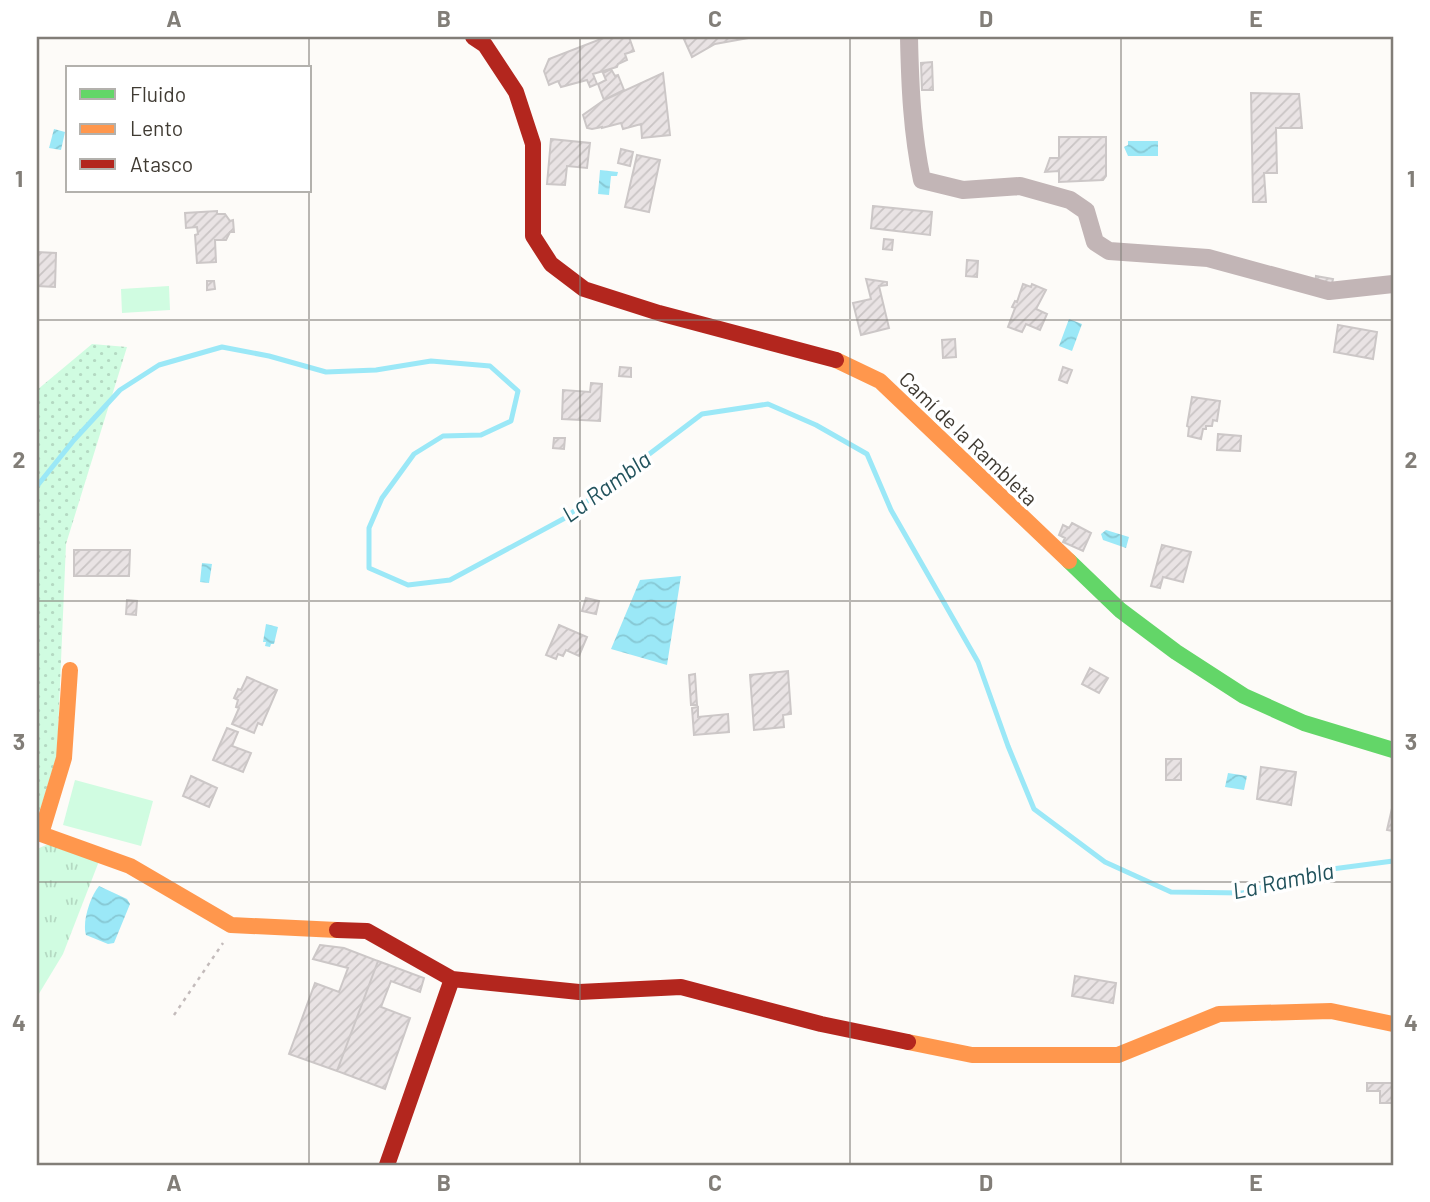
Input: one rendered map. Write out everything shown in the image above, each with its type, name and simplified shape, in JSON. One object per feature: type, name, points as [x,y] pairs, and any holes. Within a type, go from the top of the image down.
[{"type":"street","name":"Camí de la Rambleta","points":[[473,37],[485,45],[516,92],[533,144],[533,236],[551,264],[584,289],[659,313],[841,362],[880,381],[1120,610],[1176,652],[1244,696],[1304,723],[1393,750]]},
{"type":"street","points":[[909,37],[910,90],[916,154],[922,180],[963,190],[1020,186],[1070,200],[1086,211],[1095,242],[1109,251],[1208,258],[1329,291],[1393,284]]},
{"type":"street","points":[[70,670],[64,758],[41,834],[130,866],[231,925],[368,931],[452,979],[579,992],[681,987],[821,1024],[972,1055],[1118,1055],[1219,1014],[1331,1011],[1393,1024]]},
{"type":"street","points":[[387,1165],[452,979]]},
{"type":"path","points":[[174,1016],[226,938],[231,925]]},
{"type":"green space","points":[[169,286],[170,310],[122,313],[121,289]]},
{"type":"green space","points":[[92,344],[127,347],[66,544],[57,755],[37,820],[37,390]]},
{"type":"green space","points":[[75,780],[153,801],[141,846],[63,825]]},
{"type":"green space","points":[[64,837],[101,856],[63,954],[37,997],[37,849]]},
{"type":"water","points":[[54,129],[65,132],[61,150],[49,148]]},
{"type":"water","points":[[1128,141],[1158,141],[1158,156],[1128,156],[1124,147],[1128,145]]},
{"type":"water","points":[[600,170],[618,172],[617,176],[611,176],[609,195],[598,194]]},
{"type":"water","points":[[1069,319],[1082,324],[1072,351],[1059,346]]},
{"type":"water","points":[[1106,530],[1129,537],[1126,548],[1103,540],[1101,534]]},
{"type":"water","points":[[202,563],[212,564],[209,583],[200,582]]},
{"type":"water","points":[[681,576],[667,665],[611,649],[640,580]]},
{"type":"water","points":[[266,624],[278,627],[274,644],[270,647],[263,642]]},
{"type":"water","points":[[1228,773],[1247,776],[1244,790],[1225,787]]},
{"type":"water","points":[[99,886],[127,899],[130,904],[114,943],[108,944],[86,935],[88,910]]},
{"type":"building","points":[[606,37],[629,37],[634,51],[625,54],[627,60],[617,67],[593,74],[597,84],[590,87],[587,80],[561,87],[558,81],[549,85],[544,71],[549,59]]},
{"type":"building","points":[[683,37],[749,38],[715,44],[692,57]]},
{"type":"building","points":[[932,62],[933,90],[922,90],[921,63]]},
{"type":"building","points":[[611,69],[615,76],[618,75],[624,90],[604,100],[598,84],[606,80],[603,73]]},
{"type":"building","points":[[663,73],[670,135],[642,138],[641,124],[623,129],[621,123],[602,128],[587,128],[583,115],[604,100]]},
{"type":"building","points":[[1251,93],[1299,94],[1302,128],[1276,128],[1277,173],[1264,173],[1266,202],[1253,202]]},
{"type":"building","points":[[1059,137],[1106,137],[1106,176],[1103,180],[1059,182],[1059,171],[1045,172],[1050,158],[1059,158]]},
{"type":"building","points":[[551,139],[590,143],[587,168],[567,166],[565,185],[547,184]]},
{"type":"building","points":[[621,149],[633,152],[630,166],[618,163]]},
{"type":"building","points":[[637,155],[660,160],[649,212],[625,207]]},
{"type":"building","points":[[873,206],[932,212],[930,235],[871,228]]},
{"type":"building","points":[[217,211],[217,214],[225,214],[230,221],[233,220],[234,232],[230,232],[226,240],[215,240],[216,262],[197,263],[197,227],[186,228],[185,213]]},
{"type":"building","points":[[884,239],[893,240],[892,250],[883,249]]},
{"type":"building","points":[[37,252],[56,253],[55,287],[37,286]]},
{"type":"building","points":[[967,260],[978,261],[977,277],[966,276]]},
{"type":"building","points":[[1316,276],[1333,279],[1331,288],[1315,284]]},
{"type":"building","points":[[866,279],[887,282],[887,285],[879,286],[889,328],[861,335],[853,303],[871,299]]},
{"type":"building","points":[[207,281],[214,281],[215,289],[207,290]]},
{"type":"building","points":[[1023,284],[1031,287],[1032,284],[1046,290],[1036,309],[1047,314],[1040,330],[1026,324],[1022,332],[1008,327],[1015,308],[1012,307],[1015,301],[1017,302]]},
{"type":"building","points":[[1338,325],[1377,332],[1373,359],[1334,352]]},
{"type":"building","points":[[955,339],[956,357],[943,358],[942,340]]},
{"type":"building","points":[[620,367],[631,368],[631,377],[619,376]]},
{"type":"building","points":[[1063,367],[1072,370],[1067,383],[1059,380]]},
{"type":"building","points":[[591,383],[602,384],[600,421],[562,419],[563,390],[590,392]]},
{"type":"building","points":[[1192,397],[1220,401],[1217,421],[1213,420],[1212,426],[1203,429],[1201,439],[1188,436]]},
{"type":"building","points":[[1218,434],[1241,436],[1240,451],[1217,450]]},
{"type":"building","points":[[554,438],[565,438],[564,449],[553,448]]},
{"type":"building","points":[[1072,523],[1091,533],[1083,551],[1063,542],[1065,538],[1059,535],[1063,525],[1069,528]]},
{"type":"building","points":[[1162,545],[1191,552],[1183,582],[1163,577],[1160,588],[1151,586]]},
{"type":"building","points":[[74,550],[130,550],[129,576],[74,576]]},
{"type":"building","points":[[586,598],[599,601],[596,614],[582,611]]},
{"type":"building","points":[[127,600],[137,601],[136,615],[126,614]]},
{"type":"building","points":[[559,625],[587,637],[579,656],[566,650],[563,656],[558,654],[556,659],[546,655]]},
{"type":"building","points":[[1090,668],[1108,678],[1099,693],[1082,684]]},
{"type":"building","points":[[788,671],[791,714],[783,715],[784,727],[754,730],[750,675]]},
{"type":"building","points":[[695,674],[697,705],[691,705],[689,675]]},
{"type":"building","points":[[247,677],[277,690],[262,725],[258,723],[254,733],[232,724],[239,708],[236,707],[238,700],[234,698]]},
{"type":"building","points":[[698,707],[698,717],[728,714],[729,732],[694,735],[692,708]]},
{"type":"building","points":[[227,728],[238,732],[232,746],[251,753],[243,772],[213,760]]},
{"type":"building","points":[[1166,759],[1181,759],[1181,780],[1166,780]]},
{"type":"building","points":[[1261,767],[1296,772],[1291,805],[1257,799]]},
{"type":"building","points":[[191,776],[217,788],[209,807],[183,796]]},
{"type":"building","points":[[1393,804],[1393,831],[1387,830]]},
{"type":"building","points":[[320,945],[344,948],[378,961],[337,1071],[289,1054],[315,983],[339,992],[348,968],[313,959]]},
{"type":"building","points":[[378,961],[424,978],[420,992],[391,981],[381,1007],[410,1018],[385,1089],[337,1071]]},
{"type":"building","points":[[1075,976],[1116,983],[1113,1003],[1072,996]]},
{"type":"building","points":[[1367,1083],[1393,1083],[1393,1103],[1380,1103],[1380,1091],[1367,1091]]},
{"type":"waterway","name":"La Rambla","points":[[37,486],[120,390],[159,365],[222,347],[269,356],[326,372],[376,370],[431,361],[490,366],[518,391],[511,421],[481,435],[443,436],[414,454],[382,498],[369,528],[369,568],[408,585],[450,580],[565,518],[702,414],[768,404],[816,425],[867,454],[891,510],[978,662],[1034,809],[1105,862],[1171,892],[1243,893],[1317,871],[1393,861]]},
{"type":"traffic: fast","points":[[1069,561],[1120,610],[1176,652],[1244,696],[1304,723],[1393,750]]},
{"type":"traffic: slow","points":[[836,360],[880,381],[1069,561]]},
{"type":"traffic: slow","points":[[70,670],[64,758],[41,834],[130,866],[231,925],[337,930]]},
{"type":"traffic: slow","points":[[908,1042],[972,1055],[1118,1055],[1219,1014],[1331,1011],[1393,1024]]},
{"type":"traffic: jam","points":[[473,37],[485,45],[516,92],[533,144],[533,236],[551,264],[584,289],[659,313],[836,360]]},
{"type":"traffic: jam","points":[[337,930],[367,931],[452,979],[387,1165]]},
{"type":"traffic: jam","points":[[452,979],[579,992],[681,987],[821,1024],[908,1042]]}]
